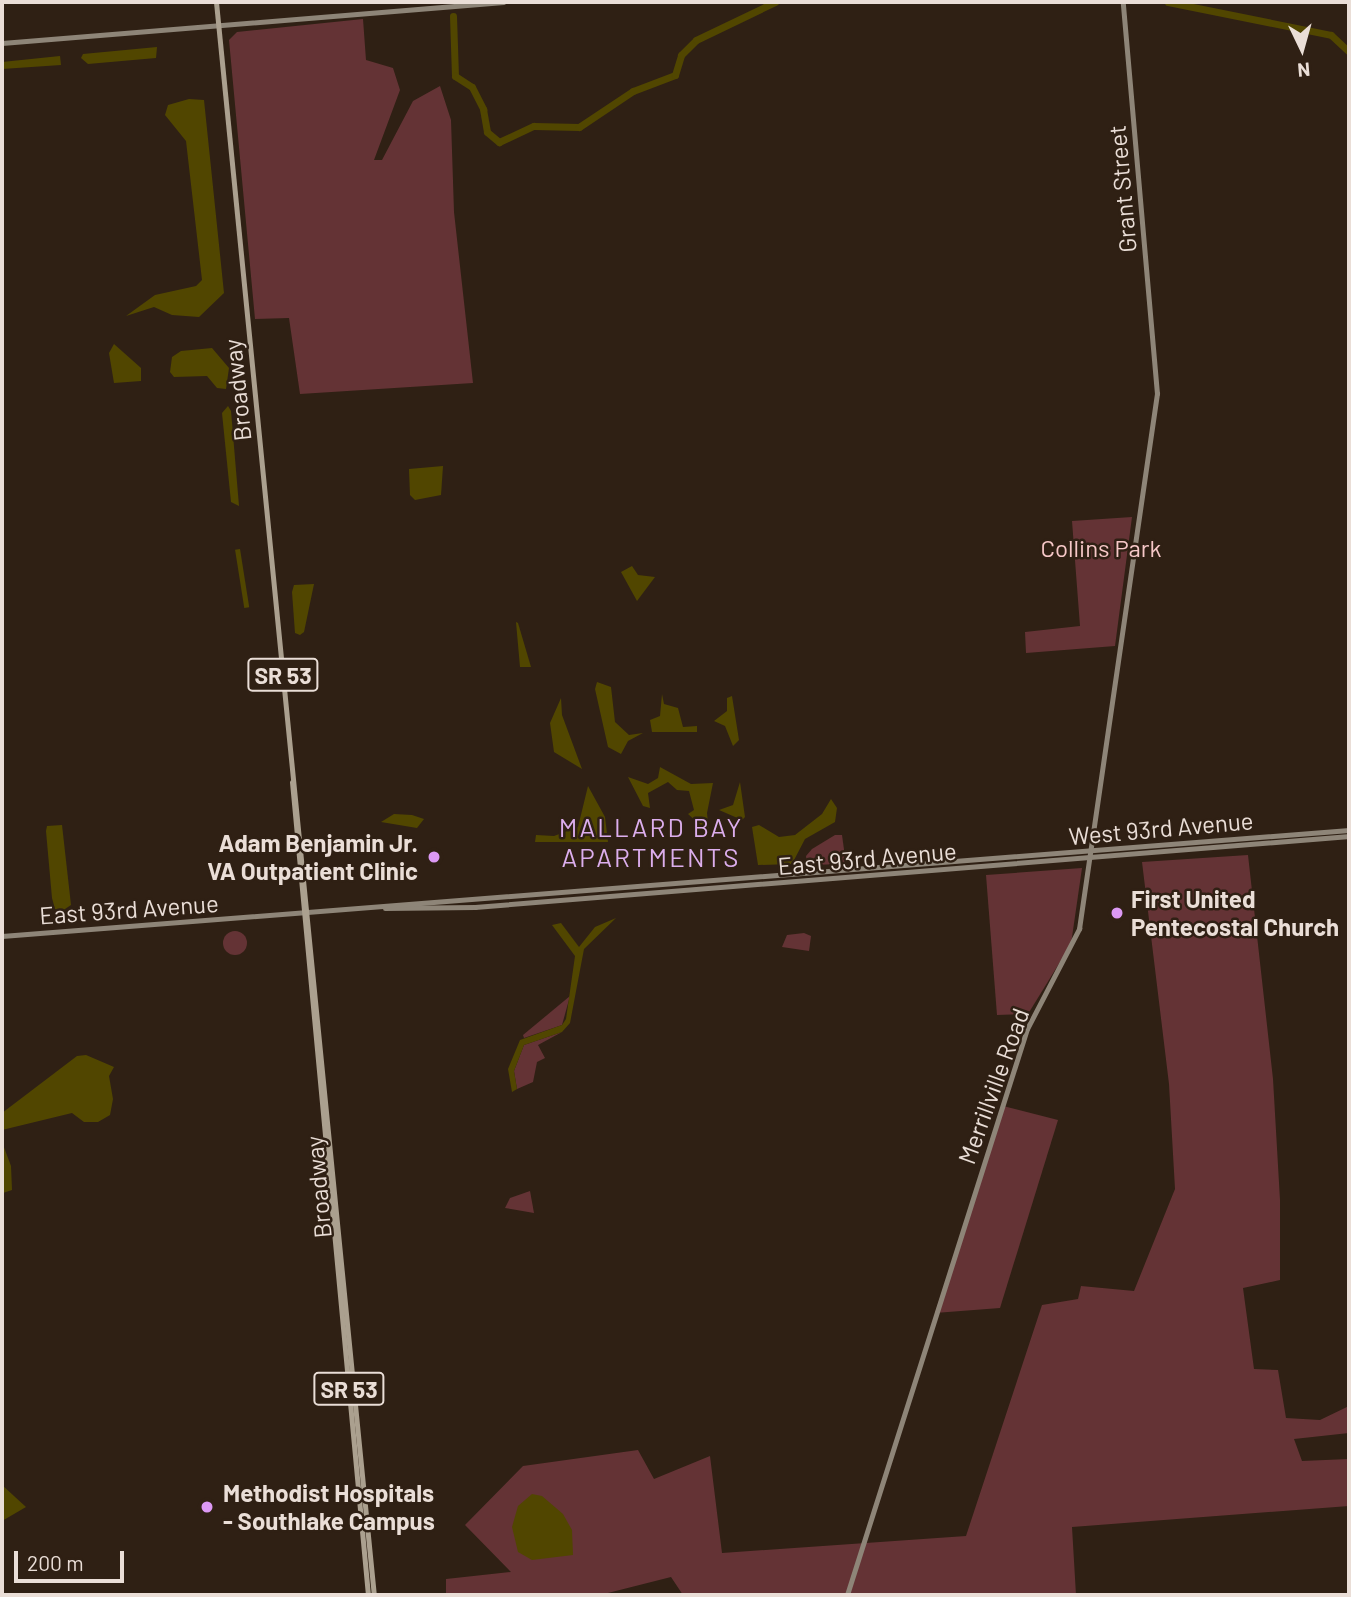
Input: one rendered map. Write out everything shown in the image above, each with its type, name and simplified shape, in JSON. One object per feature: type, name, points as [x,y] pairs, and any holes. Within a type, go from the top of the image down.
[{"type":"main road","name":"Broadway","points":[[216,2],[292,775],[302,915],[368,1595]]},
{"type":"main road","name":"Broadway","points":[[292,775],[310,914],[374,1595]]},
{"type":"street","points":[[2,43],[503,2]]},
{"type":"street","name":"Grant Street","points":[[1123,2],[1156,373]]},
{"type":"street","name":"Merrillville Road","points":[[847,1595],[1027,1029],[1077,939],[1155,427],[1156,373]]},
{"type":"street","name":"West 93rd Avenue","points":[[1090,855],[1349,830]]},
{"type":"street","name":"West 93rd Avenue","points":[[977,864],[1349,836]]},
{"type":"street","name":"East 93rd Avenue","points":[[2,936],[977,864]]},
{"type":"green space","points":[[363,19],[366,60],[393,68],[400,90],[374,160],[382,160],[413,101],[440,86],[451,120],[454,212],[473,383],[300,394],[289,318],[255,319],[229,40],[237,32]]},
{"type":"green space","name":"Collins Park","points":[[1132,517],[1115,646],[1026,653],[1025,632],[1080,626],[1072,521]]},
{"type":"green space","points":[[835,835],[842,835],[846,864],[807,865],[806,856],[812,849]]},
{"type":"green space","points":[[1248,855],[1273,1079],[1280,1200],[1280,1280],[1243,1288],[1254,1369],[1278,1370],[1286,1418],[1320,1420],[1349,1406],[1349,1433],[1294,1439],[1302,1461],[1349,1459],[1349,1506],[1072,1527],[1076,1595],[683,1595],[671,1577],[600,1595],[446,1595],[446,1579],[511,1572],[465,1525],[523,1466],[638,1450],[654,1479],[710,1456],[722,1553],[966,1536],[1042,1305],[1078,1299],[1081,1286],[1134,1291],[1175,1189],[1169,1084],[1142,862]]},
{"type":"green space","points":[[1082,868],[1071,944],[1028,1014],[997,1015],[986,875]]},
{"type":"green space","points":[[235,931],[246,938],[247,943],[240,954],[235,955],[224,948],[223,943],[230,932]]},
{"type":"green space","points":[[804,933],[811,936],[809,951],[782,947],[787,935]]},
{"type":"green space","points":[[570,996],[562,1025],[524,1038],[523,1035]]},
{"type":"green space","points":[[562,1032],[538,1045],[545,1058],[537,1062],[533,1082],[517,1089],[514,1071],[524,1045]]},
{"type":"green space","points":[[1003,1106],[1058,1120],[1000,1308],[935,1313]]},
{"type":"green space","points":[[530,1191],[534,1213],[505,1208],[510,1198]]},
{"type":"shaded area","points":[[157,47],[156,58],[88,64],[81,58],[83,54]]},
{"type":"shaded area","points":[[60,56],[61,65],[2,69],[2,62]]},
{"type":"shaded area","points":[[189,99],[204,100],[224,293],[199,317],[172,315],[154,307],[126,316],[155,295],[196,286],[202,280],[186,141],[165,115],[168,105]]},
{"type":"shaded area","points":[[114,344],[141,368],[141,381],[114,383],[109,353]]},
{"type":"shaded area","points":[[212,348],[229,368],[226,389],[217,388],[207,376],[174,377],[170,372],[172,357],[181,351]]},
{"type":"shaded area","points":[[228,406],[231,411],[239,506],[231,502],[222,413]]},
{"type":"shaded area","points":[[443,466],[441,495],[415,500],[410,495],[409,469]]},
{"type":"shaded area","points":[[240,549],[249,607],[244,608],[235,550]]},
{"type":"shaded area","points":[[632,566],[638,575],[655,577],[637,601],[621,572]]},
{"type":"shaded area","points":[[314,584],[304,632],[300,635],[295,633],[292,592],[294,585]]},
{"type":"shaded area","points":[[516,622],[518,623],[531,667],[520,667]]},
{"type":"shaded area","points":[[597,682],[611,687],[615,722],[629,735],[643,733],[628,741],[621,754],[608,747],[595,689]]},
{"type":"shaded area","points":[[662,694],[664,704],[678,708],[683,727],[697,726],[697,732],[652,732],[650,720],[660,716]]},
{"type":"shaded area","points":[[732,696],[739,740],[733,746],[725,726],[714,721],[727,711],[727,698]]},
{"type":"shaded area","points":[[561,698],[562,715],[582,769],[554,752],[550,723]]},
{"type":"shaded area","points":[[660,767],[691,784],[713,783],[707,813],[709,833],[688,814],[694,810],[689,791],[677,790],[668,782],[648,793],[650,808],[643,806],[628,777],[648,784],[658,778]]},
{"type":"shaded area","points":[[740,782],[745,817],[742,820],[719,810],[733,805]]},
{"type":"shaded area","points":[[588,786],[605,817],[608,842],[535,842],[536,835],[554,836],[578,827]]},
{"type":"shaded area","points":[[831,799],[837,808],[835,822],[805,839],[792,864],[758,865],[752,827],[759,825],[779,837],[795,835],[822,814]]},
{"type":"shaded area","points":[[394,814],[424,819],[417,828],[381,822]]},
{"type":"shaded area","points":[[62,825],[71,905],[62,911],[55,909],[52,898],[46,831],[47,826]]},
{"type":"shaded area","points":[[616,918],[584,949],[570,1023],[562,1032],[524,1045],[514,1071],[517,1089],[512,1092],[508,1069],[520,1040],[562,1025],[566,1019],[575,956],[552,925],[561,923],[579,947],[595,927]]},
{"type":"shaded area","points":[[86,1055],[114,1067],[109,1076],[113,1099],[110,1115],[98,1122],[84,1122],[72,1113],[2,1130],[2,1113],[77,1056]]},
{"type":"shaded area","points":[[2,1142],[11,1166],[12,1190],[3,1193]]},
{"type":"shaded area","points":[[2,1485],[26,1507],[2,1521]]},
{"type":"shaded area","points":[[532,1494],[542,1496],[563,1514],[572,1530],[573,1555],[532,1560],[518,1552],[512,1527],[518,1506]]},
{"type":"waterway","points":[[453,16],[455,76],[472,87],[483,109],[487,132],[499,142],[534,126],[579,127],[633,91],[675,75],[681,55],[696,40],[775,2]]},
{"type":"waterway","points":[[1168,2],[1331,35],[1349,52]]},
{"type":"place","name":"Adam Benjamin Jr. VA Outpatient Clinic","points":[[434,857]]},
{"type":"place","name":"First United Pentecostal Church","points":[[1117,913]]},
{"type":"place","name":"Methodist Hospitals - Southlake Campus","points":[[207,1507]]},
{"type":"district","name":"MALLARD BAY APARTMENTS","points":[[651,842]]}]
